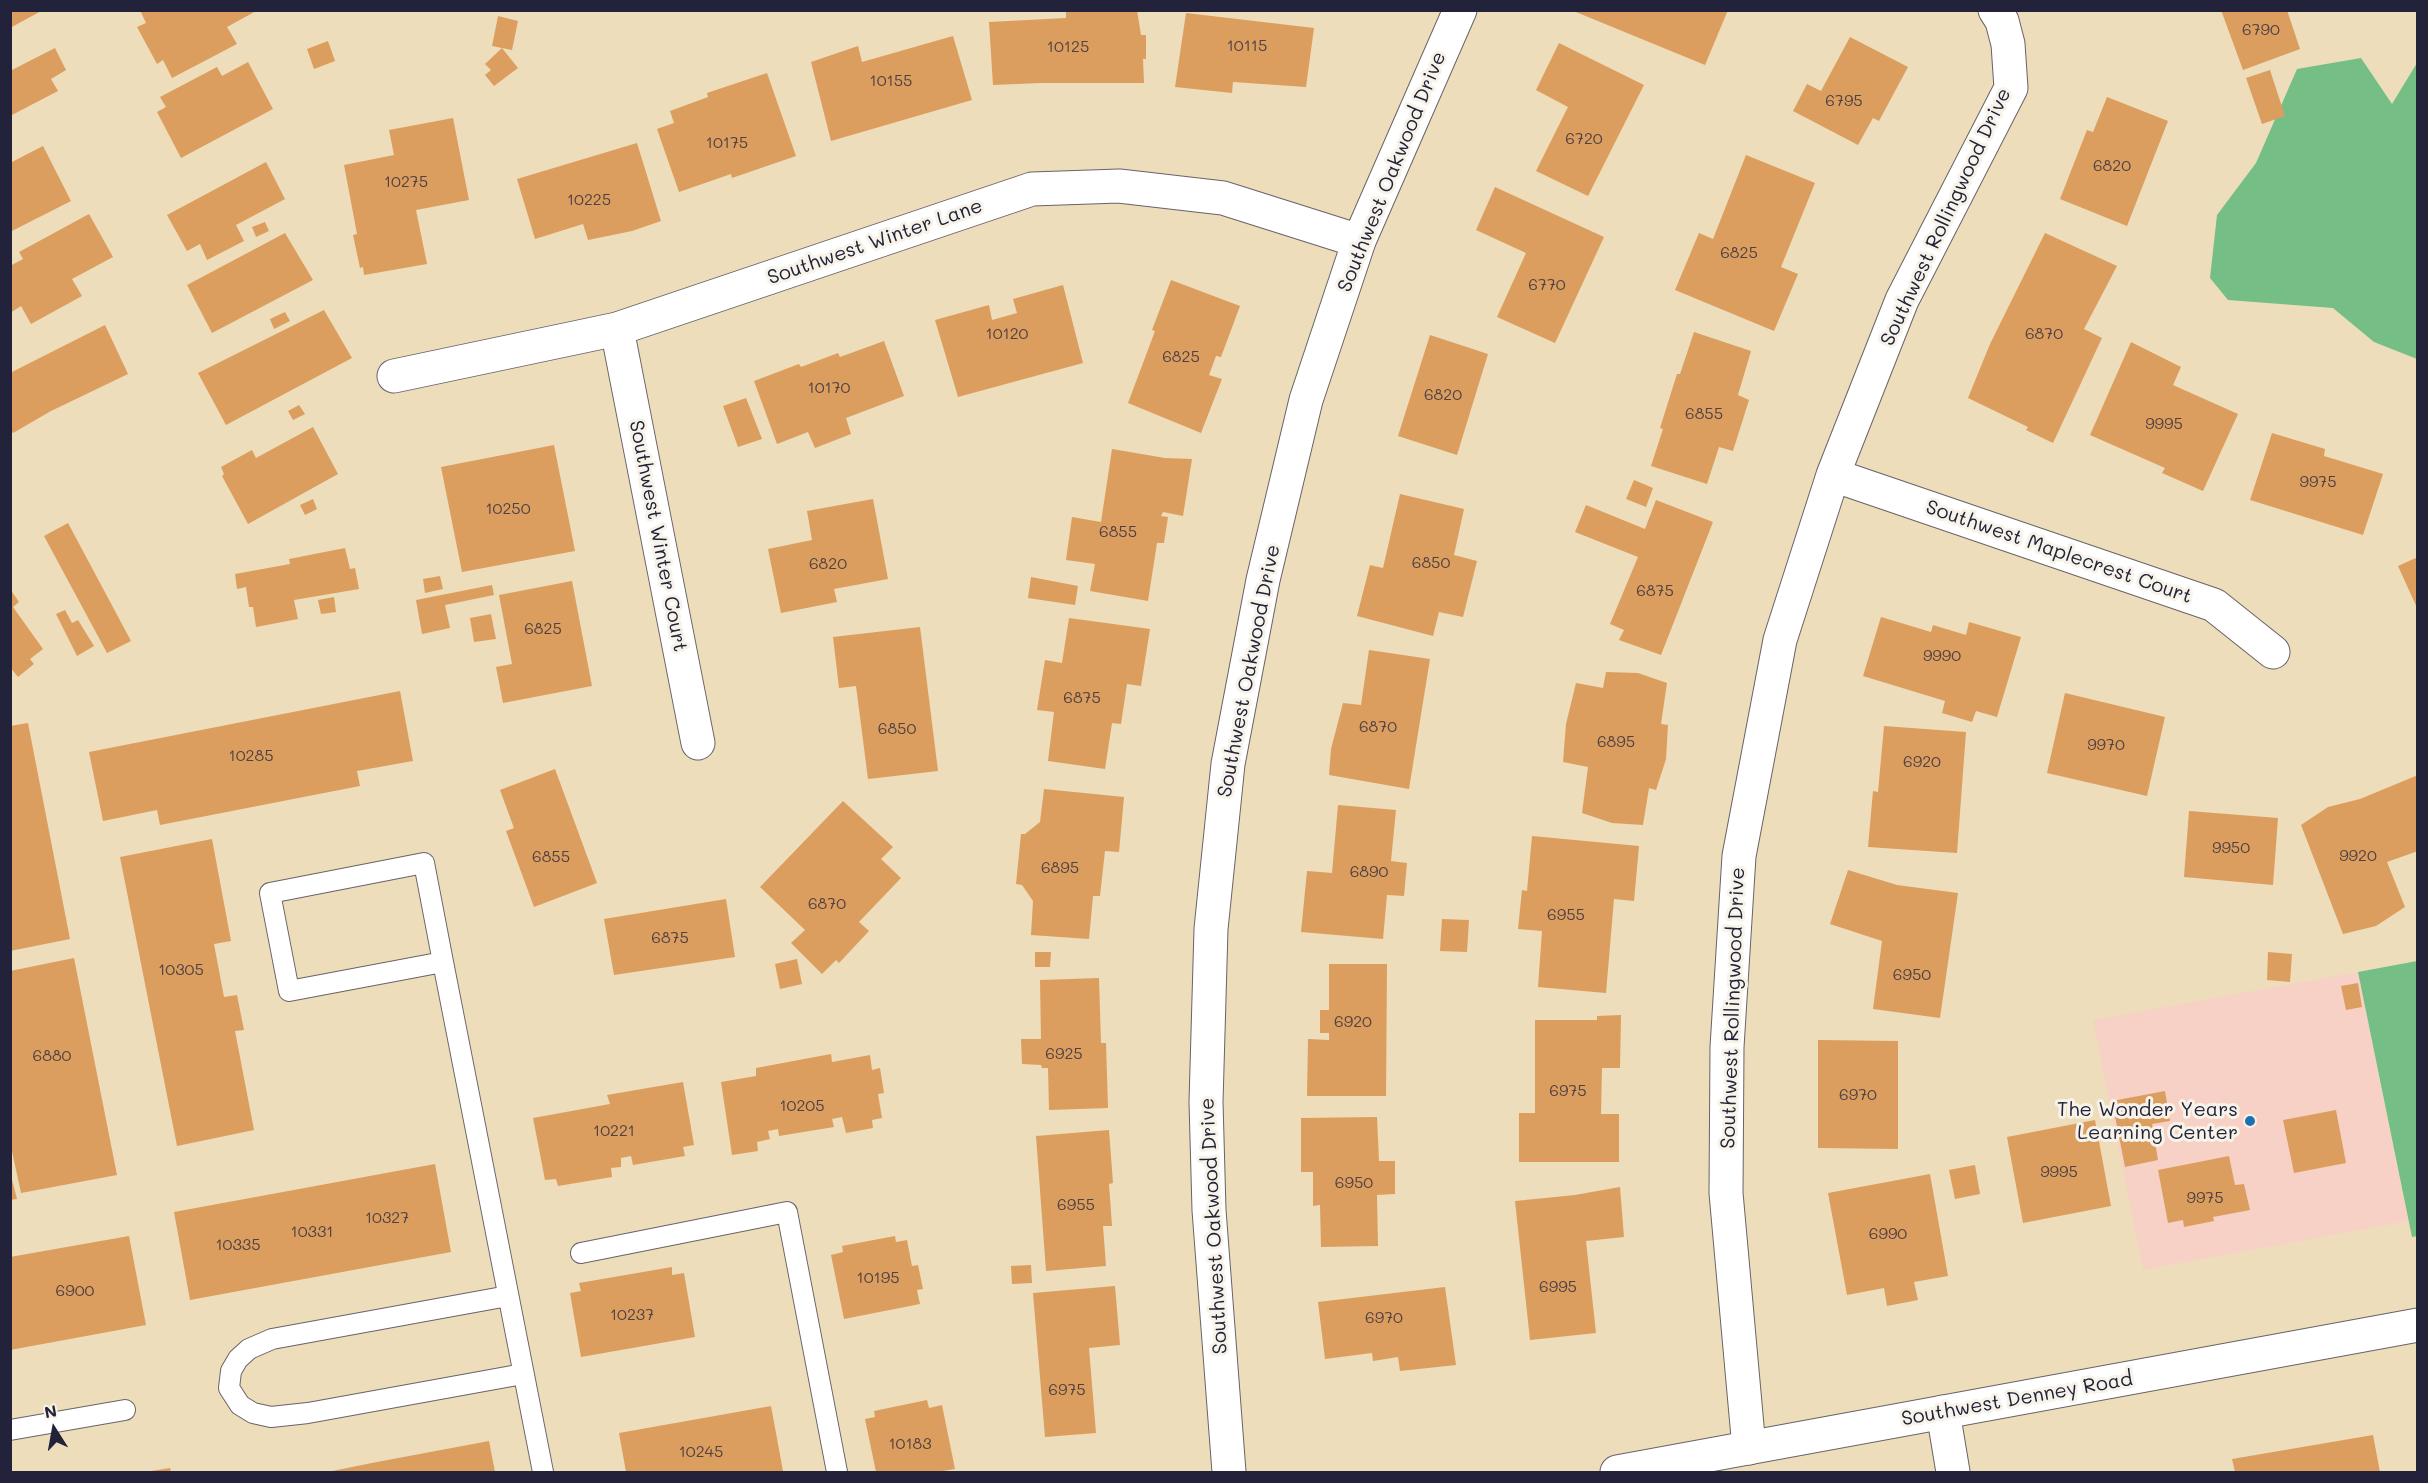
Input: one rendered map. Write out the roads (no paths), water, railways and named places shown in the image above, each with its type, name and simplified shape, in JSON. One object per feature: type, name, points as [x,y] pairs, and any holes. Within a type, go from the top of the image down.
[{"type":"street","name":"Southwest Oakwood Drive","points":[[1229,1473],[1209,1210],[1206,1102],[1211,929],[1228,764],[1263,580],[1306,400],[1359,241],[1460,10]]},
{"type":"street","name":"Southwest Rollingwood Drive","points":[[1749,1448],[1726,1193],[1727,1047],[1739,856],[1780,640],[1833,475],[1902,300],[2011,88],[2008,44],[2002,21],[1995,10]]},
{"type":"street","name":"Southwest Winter Lane","points":[[394,376],[618,328],[1032,189],[1119,186],[1223,198],[1359,241]]},
{"type":"street","name":"Southwest Winter Court","points":[[618,328],[698,743]]},
{"type":"street","name":"Southwest Maplecrest Court","points":[[1833,475],[2214,605],[2273,652]]},
{"type":"street","name":"Southwest Denney Road","points":[[1617,1473],[2418,1325]]},
{"type":"street","points":[[1943,1412],[1953,1473]]},
{"type":"lane","points":[[443,962],[290,992],[270,892],[424,863],[543,1473]]},
{"type":"lane","points":[[582,1253],[787,1212],[837,1473]]},
{"type":"lane","points":[[508,1296],[272,1339],[249,1349],[238,1359],[231,1371],[229,1388],[240,1405],[253,1413],[271,1417],[308,1413],[524,1374]]},
{"type":"lane","points":[[10,1430],[125,1410]]},
{"type":"place","name":"The Wonder Years Learning Center","points":[[2250,1121]]}]
